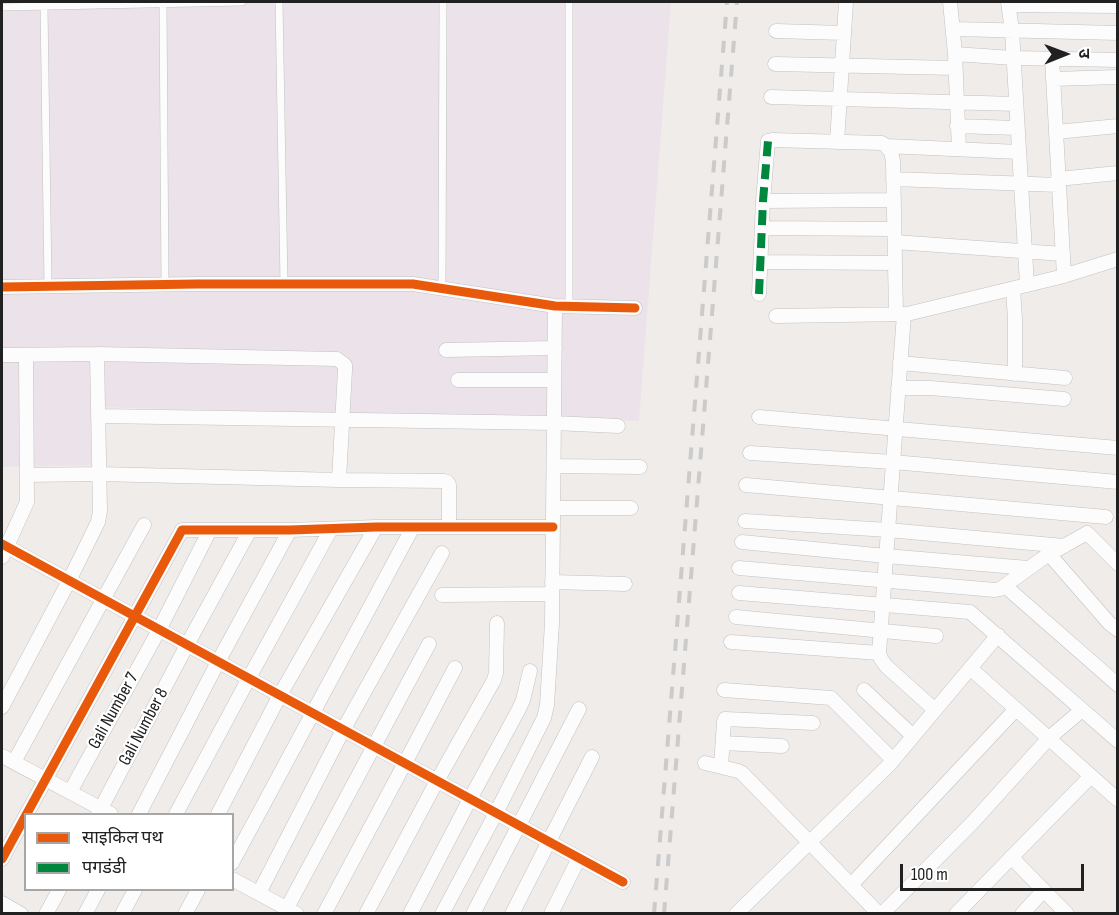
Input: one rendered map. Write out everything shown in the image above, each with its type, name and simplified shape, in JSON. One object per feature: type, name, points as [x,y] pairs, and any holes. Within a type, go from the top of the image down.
[{"type":"street","points":[[837,142],[846,2]]},
{"type":"street","points":[[941,2],[950,2],[956,68],[959,148]]},
{"type":"street","points":[[1015,374],[1015,319],[1024,251],[1009,3],[1118,6]]},
{"type":"street","points":[[953,30],[1118,33]]},
{"type":"street","points":[[776,31],[844,33]]},
{"type":"street","points":[[955,54],[1014,58],[1118,60]]},
{"type":"street","points":[[1052,58],[1064,276]]},
{"type":"street","points":[[775,64],[956,68]]},
{"type":"street","points":[[1053,80],[1118,78]]},
{"type":"street","points":[[771,97],[1016,104]]},
{"type":"street","points":[[957,126],[1017,128]]},
{"type":"street","points":[[1056,132],[1118,126]]},
{"type":"street","points":[[759,294],[768,141],[882,143],[886,146],[891,152],[893,161],[900,363],[879,653],[886,666],[935,711]]},
{"type":"street","points":[[886,146],[1019,152]]},
{"type":"street","points":[[893,179],[1020,184],[1059,182],[1118,173]]},
{"type":"street","points":[[763,201],[894,200]]},
{"type":"street","points":[[762,228],[894,236],[1063,254]]},
{"type":"street","points":[[776,315],[900,314],[1064,276],[1118,259]]},
{"type":"street","points":[[760,262],[895,263]]},
{"type":"street","points":[[2,287],[413,284],[562,306],[636,308]]},
{"type":"street","points":[[442,914],[496,813],[546,711],[552,623],[555,348],[562,306]]},
{"type":"street","points":[[446,350],[555,348]]},
{"type":"street","points":[[2,354],[337,359],[345,365],[339,480]]},
{"type":"street","points":[[2,707],[98,522],[100,511],[97,354]]},
{"type":"street","points":[[26,355],[27,502],[3,549],[69,581],[622,882]]},
{"type":"street","points":[[900,363],[1065,378]]},
{"type":"street","points":[[458,380],[554,381]]},
{"type":"street","points":[[898,387],[1064,399]]},
{"type":"street","points":[[98,416],[618,426]]},
{"type":"street","points":[[759,417],[1118,448]]},
{"type":"street","points":[[750,453],[893,462],[1118,482]]},
{"type":"street","points":[[554,466],[640,467]]},
{"type":"street","points":[[27,475],[99,474],[444,481],[449,485],[449,527]]},
{"type":"street","points":[[746,485],[1106,517]]},
{"type":"street","points":[[553,508],[631,508]]},
{"type":"street","points":[[745,520],[1064,546]]},
{"type":"street","points":[[104,813],[8,759],[104,600],[144,525]]},
{"type":"street","points":[[27,813],[181,531],[376,527],[553,527]]},
{"type":"street","points":[[219,813],[280,695],[376,527]]},
{"type":"street","points":[[234,859],[412,527]]},
{"type":"street","points":[[177,813],[331,529]]},
{"type":"street","name":"Gali Number 7","points":[[70,792],[159,630],[210,530]]},
{"type":"street","name":"Gali Number 8","points":[[104,813],[187,645],[250,530]]},
{"type":"street","points":[[140,813],[290,530]]},
{"type":"street","points":[[739,568],[991,590],[1000,589],[1049,554],[1087,533],[1118,564]]},
{"type":"street","points":[[742,542],[1028,568]]},
{"type":"street","points":[[259,894],[343,730],[442,553]]},
{"type":"street","points":[[1049,554],[1109,623],[1118,630]]},
{"type":"street","points":[[442,595],[624,584]]},
{"type":"street","points":[[1005,586],[1116,680]]},
{"type":"street","points":[[739,593],[970,612],[1118,741]]},
{"type":"street","points":[[736,617],[936,636]]},
{"type":"street","points":[[366,914],[494,680],[497,623]]},
{"type":"street","points":[[736,914],[893,760],[998,635]]},
{"type":"street","points":[[731,642],[879,653]]},
{"type":"street","points":[[234,880],[292,911],[374,746],[429,644]]},
{"type":"street","points":[[324,914],[455,668]]},
{"type":"street","points":[[970,668],[1118,800]]},
{"type":"street","points":[[410,914],[519,709],[530,671]]},
{"type":"street","points":[[724,690],[831,698],[893,760]]},
{"type":"street","points":[[864,690],[913,736]]},
{"type":"street","points":[[473,914],[579,709]]},
{"type":"street","points":[[851,885],[1016,709]]},
{"type":"street","points":[[705,763],[742,773],[880,914],[973,822],[1049,738],[1082,710]]},
{"type":"street","points":[[721,766],[726,719],[813,723]]},
{"type":"street","points":[[723,743],[782,746]]},
{"type":"street","points":[[512,914],[592,757]]},
{"type":"street","points":[[956,914],[1091,776]]},
{"type":"street","points":[[2,859],[24,818]]},
{"type":"street","points":[[1011,857],[1067,914]]},
{"type":"street","points":[[552,914],[579,858]]},
{"type":"street","points":[[1022,914],[1044,890]]},
{"type":"street","points":[[46,914],[58,891]]},
{"type":"street","points":[[85,914],[97,891]]},
{"type":"street","points":[[122,914],[134,891]]},
{"type":"street","points":[[188,912],[198,891]]},
{"type":"street","points":[[2,903],[21,914]]},
{"type":"lane","points":[[163,2],[165,285]]},
{"type":"lane","points":[[2,7],[242,2]]},
{"type":"lane","points":[[279,2],[285,284]]},
{"type":"lane","points":[[442,289],[443,2]]},
{"type":"lane","points":[[562,306],[569,2]]},
{"type":"lane","points":[[44,6],[48,286]]},
{"type":"shaded area","points":[[2,2],[671,2],[639,421],[93,407],[91,465],[2,467]]},
{"type":"railway","points":[[654,914],[727,2]]},
{"type":"railway","points":[[664,914],[737,2]]},
{"type":"marked path","points":[[759,294],[768,141]]},
{"type":"cycle path","points":[[2,287],[413,284],[555,306],[635,308]]},
{"type":"cycle path","points":[[27,813],[182,530],[553,527]]},
{"type":"cycle path","points":[[2,544],[623,882]]},
{"type":"cycle path","points":[[2,859],[24,819]]}]
